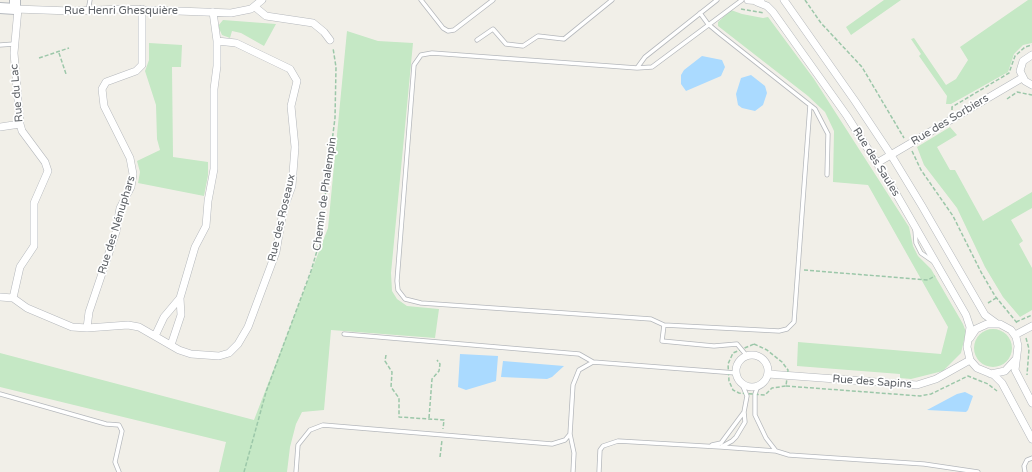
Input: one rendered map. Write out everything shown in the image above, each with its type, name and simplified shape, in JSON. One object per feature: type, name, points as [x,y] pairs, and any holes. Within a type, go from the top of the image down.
[{"type":"street","name":"Rue Henri Ghesquière","points":[[0,8],[16,6],[88,11],[142,9],[238,13],[255,7],[262,0]]},
{"type":"street","name":"Rue des Saules","points":[[748,0],[767,6],[773,12],[839,104],[877,163],[938,264],[969,321],[968,351],[970,360]]},
{"type":"street","name":"Rue des Saules","points":[[757,2],[765,0]]},
{"type":"street","name":"Rue des Saules","points":[[784,0],[848,90],[891,155],[985,315],[996,323],[1008,328],[1015,336]]},
{"type":"street","name":"Rue du Lac","points":[[13,298],[20,267],[34,246],[34,203],[48,171],[43,158],[22,131],[20,124],[14,44],[16,6]]},
{"type":"street","points":[[255,7],[263,14],[272,17],[313,24],[324,32],[330,40]]},
{"type":"street","name":"Rue des Nénuphars","points":[[87,328],[90,312],[116,232],[120,208],[130,187],[133,174],[130,158],[104,106],[102,89],[106,82],[136,71],[142,65],[142,9]]},
{"type":"street","points":[[0,297],[13,298],[27,308],[72,327],[87,328],[134,326],[170,345],[181,315],[180,298],[195,247],[206,226],[208,201],[214,176],[214,89],[217,66],[217,41],[213,12]]},
{"type":"street","name":"Rue des Roseaux","points":[[170,345],[190,354],[214,357],[229,353],[238,344],[248,327],[276,252],[283,211],[292,186],[295,146],[291,106],[297,85],[296,76],[290,69],[236,43],[217,41]]},
{"type":"street","points":[[1032,54],[1025,58],[1020,71],[1022,78],[1032,85]]},
{"type":"street","name":"Rue des Sorbiers","points":[[877,163],[1022,78]]},
{"type":"street","points":[[0,127],[20,124]]},
{"type":"street","points":[[155,336],[164,317],[180,298]]},
{"type":"street","points":[[969,339],[980,326],[996,323]]},
{"type":"street","points":[[1032,326],[1015,336],[1018,346],[1015,370],[1032,403]]},
{"type":"street","points":[[755,355],[763,359],[768,366],[768,374],[765,381],[758,386],[750,387],[742,384],[732,373],[738,362],[747,356],[755,355]]},
{"type":"street","points":[[988,373],[1005,371],[1012,365],[1016,358]]},
{"type":"street","points":[[970,360],[977,368],[994,375],[1002,383],[1032,440]]},
{"type":"street","name":"Rue des Sapins","points":[[768,374],[917,385],[936,379],[970,360]]},
{"type":"lane","points":[[88,11],[90,0]]},
{"type":"lane","points":[[421,0],[448,31],[454,30],[493,0]]},
{"type":"lane","points":[[477,40],[493,28],[506,44],[523,46],[538,36],[564,39],[612,0]]},
{"type":"lane","points":[[637,68],[646,57],[717,0]]},
{"type":"lane","points":[[742,0],[652,67],[637,68],[432,53],[421,55],[414,65],[397,281],[398,290],[405,299],[421,303],[651,319],[664,324],[778,331],[787,329],[794,322],[810,105]]},
{"type":"lane","points":[[700,14],[708,24],[815,109],[828,134],[827,175]]},
{"type":"lane","points":[[0,45],[14,44]]},
{"type":"lane","points":[[664,324],[662,341],[714,346],[737,344],[747,356]]},
{"type":"lane","points":[[344,334],[579,354],[593,362],[732,373]]},
{"type":"lane","points":[[573,472],[574,453],[570,434],[573,385],[580,370],[593,362]]},
{"type":"lane","points":[[721,447],[732,441],[745,422],[744,412],[746,394],[742,384]]},
{"type":"lane","points":[[758,386],[755,394],[755,415],[766,438],[776,451]]},
{"type":"lane","points":[[0,394],[106,424],[119,425],[122,431],[115,458],[116,466],[119,472]]},
{"type":"lane","points":[[708,446],[721,443],[744,412]]},
{"type":"lane","points":[[296,472],[298,445],[310,430],[323,425],[552,444],[565,440],[570,434]]},
{"type":"lane","points":[[599,472],[600,450],[603,446],[618,441],[776,451],[789,455],[924,464],[978,472]]},
{"type":"lane","points":[[1025,472],[1024,466],[1027,460],[1032,458]]},
{"type":"path","name":"Chemin de Phalempin","points":[[244,472],[266,392],[311,271],[319,244],[335,118],[335,57],[330,40]]},
{"type":"path","points":[[953,118],[952,107],[1009,73],[1015,56],[1025,47],[1032,45]]},
{"type":"path","points":[[39,58],[68,48]]},
{"type":"path","points":[[59,52],[66,74]]},
{"type":"path","points":[[1007,99],[1018,92],[1032,95]]},
{"type":"path","points":[[798,270],[928,280],[942,273]]},
{"type":"path","points":[[1016,322],[1032,315]]},
{"type":"path","points":[[754,344],[767,350],[782,362],[788,370],[786,386],[772,388],[765,395],[746,394],[733,390],[729,381],[732,373],[728,364],[733,353],[742,349],[754,344]]},
{"type":"path","points":[[386,355],[386,361],[392,372],[391,387],[400,398],[399,417],[444,420],[440,457]]},
{"type":"path","points":[[428,419],[432,379],[439,371],[440,364],[437,360]]},
{"type":"green space","points":[[884,0],[901,0],[851,35],[846,27]]},
{"type":"green space","points":[[1028,0],[1032,0],[1032,43],[1023,45],[1014,54],[1008,72],[951,104],[946,104],[947,96],[919,56],[921,54],[911,39],[914,38],[946,85],[956,79],[968,60],[960,47]]},
{"type":"green space","points":[[731,10],[742,14],[763,18],[768,17],[814,79],[909,227],[913,246],[918,256],[931,269],[963,324],[966,332],[961,353],[943,371],[911,379],[900,378],[900,374],[797,366],[798,342],[941,354],[948,327],[868,185],[833,182],[834,131],[825,112],[808,96],[718,26],[718,22]]},
{"type":"green space","points":[[223,20],[276,24],[264,46],[241,33],[232,31],[230,38],[222,35],[218,26]]},
{"type":"green space","points":[[347,31],[378,41],[413,43],[391,273],[392,291],[397,299],[407,306],[439,309],[435,338],[331,330],[324,410],[302,412],[296,424],[290,447],[287,472],[219,472],[226,442],[0,387],[0,353],[254,420],[328,228]]},
{"type":"green space","points":[[149,43],[182,45],[181,67],[172,67],[173,157],[208,162],[208,175],[204,196],[138,183],[140,172],[137,161],[160,150],[157,139],[156,105],[145,71],[149,60]]},
{"type":"green space","points":[[950,127],[957,135],[937,147],[950,170],[955,170],[983,221],[1032,192],[1032,208],[1011,220],[1023,241],[1019,244],[1032,268],[1032,310],[1020,317],[1003,297],[985,267],[957,208],[924,165],[917,147]]},
{"type":"green space","points":[[989,329],[997,329],[1004,332],[1009,337],[1012,348],[1009,359],[1004,364],[997,367],[989,367],[982,364],[977,359],[974,352],[974,344],[977,337],[982,332]]},
{"type":"water","points":[[702,56],[722,60],[725,67],[721,76],[686,91],[681,84],[681,75],[684,70]]},
{"type":"water","points":[[751,75],[765,86],[767,93],[763,105],[755,111],[742,108],[738,105],[736,94],[741,78]]},
{"type":"water","points":[[460,354],[498,356],[496,381],[466,390],[458,387]]},
{"type":"water","points":[[503,361],[564,366],[552,377],[547,379],[501,377]]},
{"type":"water","points":[[965,392],[973,396],[966,412],[927,410],[957,394]]}]
